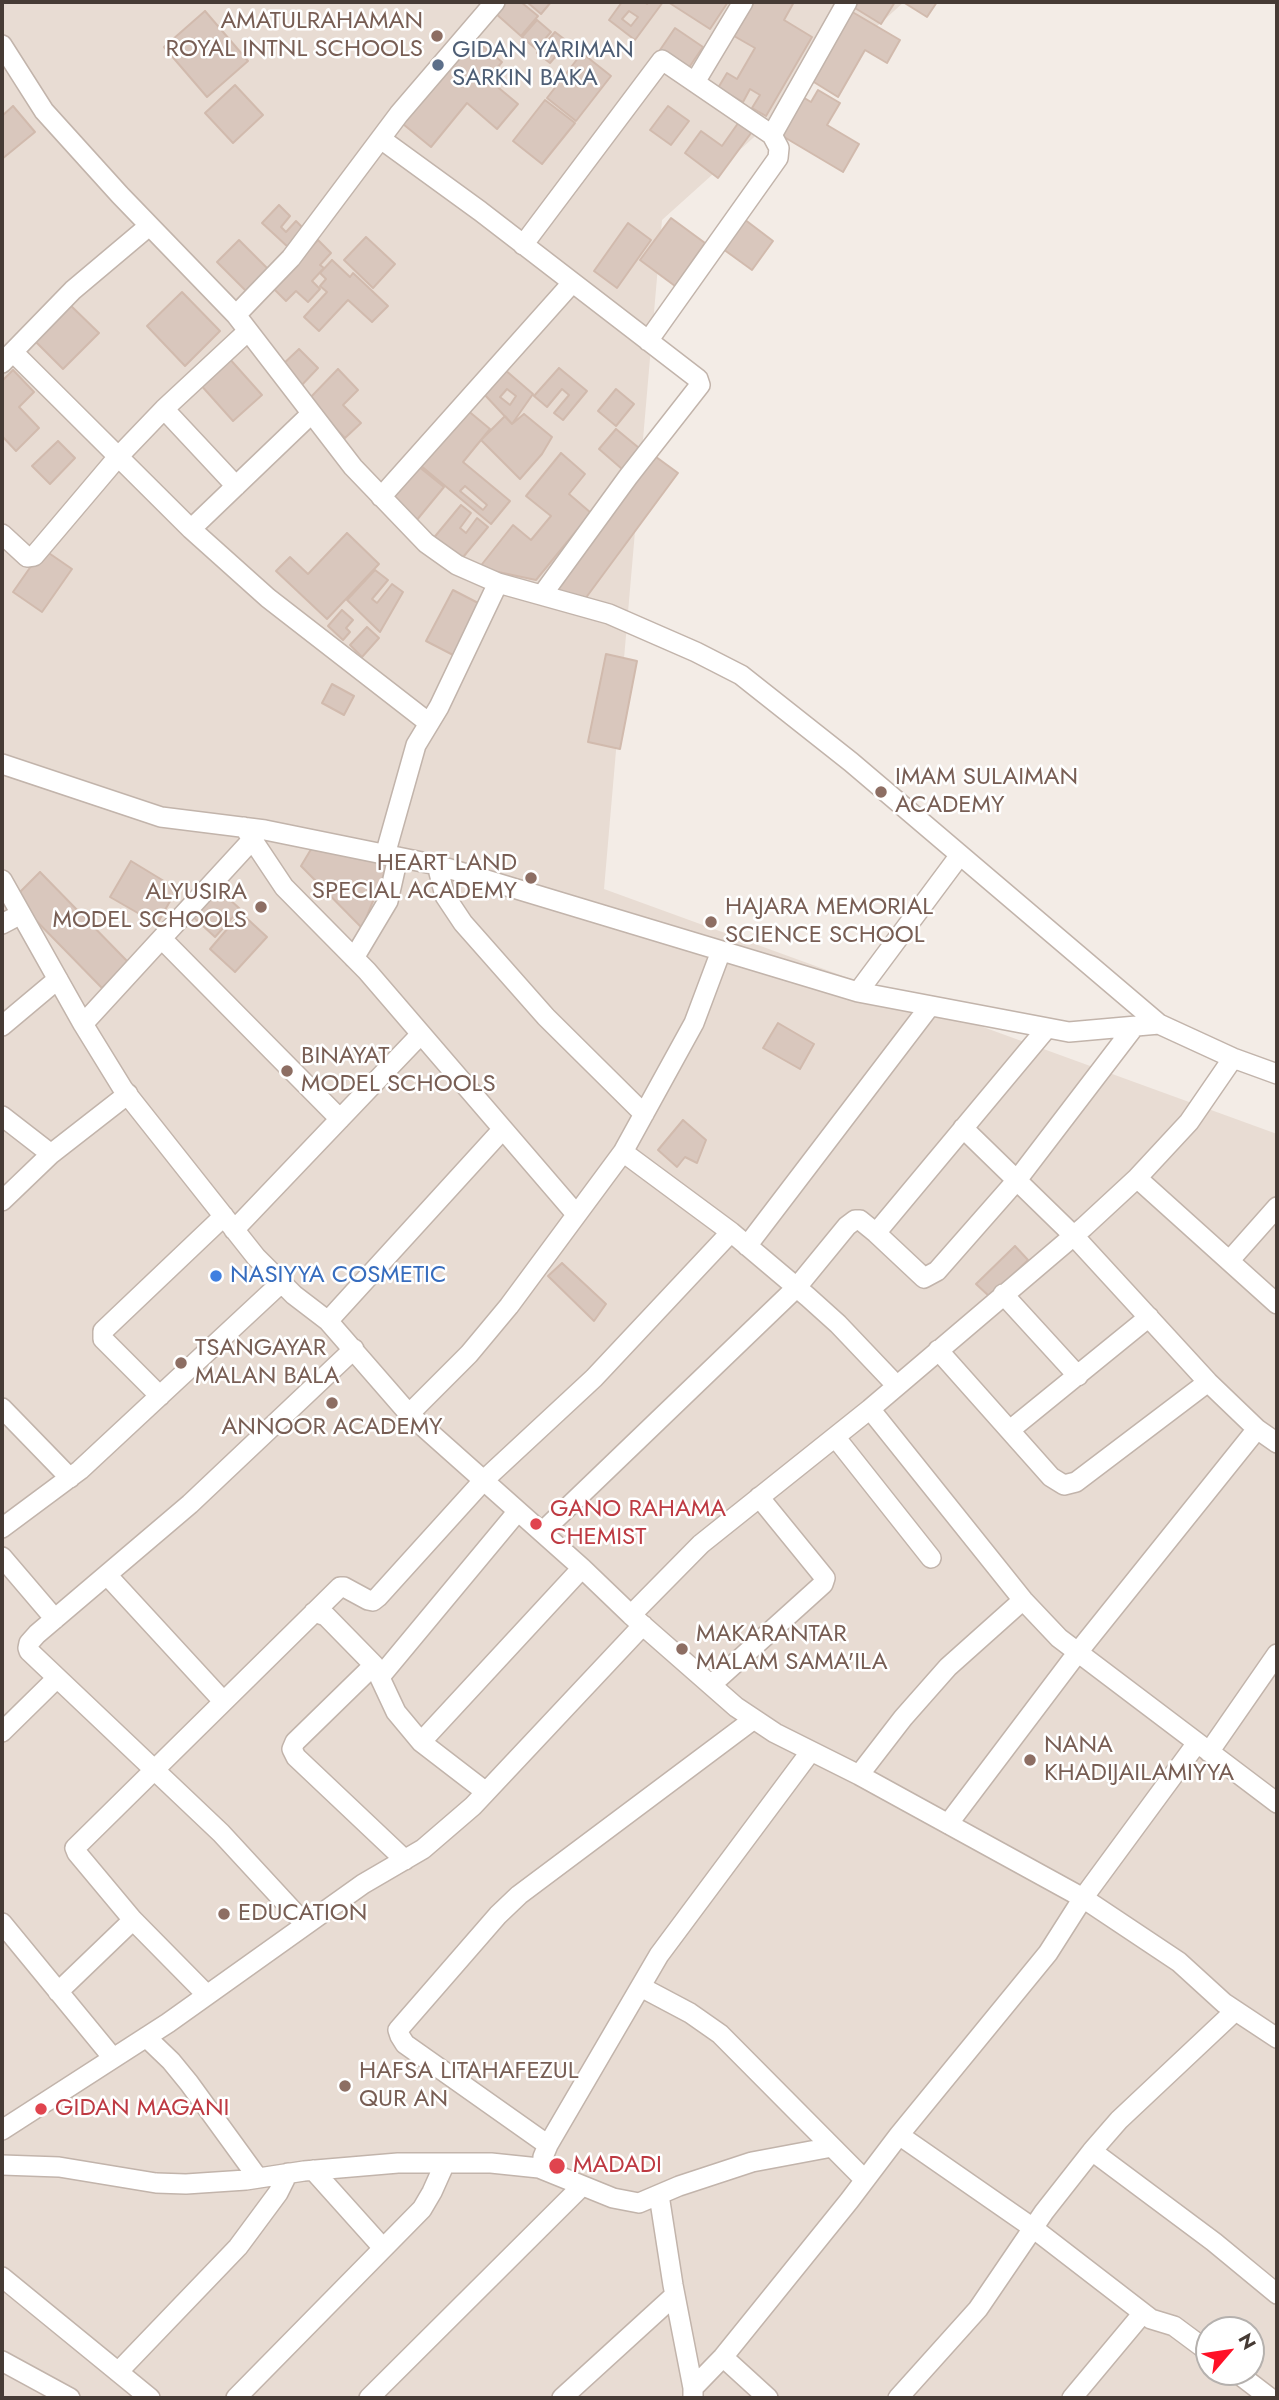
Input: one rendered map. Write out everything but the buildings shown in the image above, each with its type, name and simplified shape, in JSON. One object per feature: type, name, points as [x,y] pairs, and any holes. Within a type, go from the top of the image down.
[{"type":"street","points":[[236,315],[291,258],[380,139],[495,2]]},
{"type":"street","points":[[695,82],[743,2]]},
{"type":"street","points":[[772,135],[847,2]]},
{"type":"street","points":[[2,45],[44,111],[149,226],[236,315],[353,467],[426,543],[457,565],[498,583],[609,614],[741,675],[851,762],[1159,1024],[1233,1058],[1277,1074]]},
{"type":"street","points":[[523,245],[659,61],[666,61],[772,135],[779,148],[778,158],[649,341]]},
{"type":"street","points":[[380,139],[695,376],[699,385],[542,595]]},
{"type":"street","points":[[149,226],[74,290],[8,357],[268,598],[429,723]]},
{"type":"street","points":[[381,497],[572,283]]},
{"type":"street","points":[[2,534],[27,557],[34,556],[117,458],[164,409],[248,331]]},
{"type":"street","points":[[164,409],[236,486]]},
{"type":"street","points":[[191,529],[311,414]]},
{"type":"street","points":[[354,958],[388,901],[392,856],[416,745],[498,583]]},
{"type":"street","points":[[2,764],[161,817],[437,865],[858,992],[1069,1032],[1159,1024]]},
{"type":"street","points":[[83,1024],[162,939],[248,834]]},
{"type":"street","points":[[248,834],[284,887],[354,958],[576,1214]]},
{"type":"street","points":[[858,992],[960,855]]},
{"type":"street","points":[[437,865],[445,896],[463,923],[546,1017],[644,1114]]},
{"type":"street","points":[[2,880],[83,1024],[128,1094],[256,1257],[281,1283],[328,1321],[409,1414],[583,1568],[637,1620],[754,1719],[775,1733],[859,1775],[1083,1898],[1179,1962],[1224,2003],[1277,2038]]},
{"type":"street","points":[[2,924],[21,914]]},
{"type":"street","points":[[162,939],[340,1119]]},
{"type":"street","points":[[409,1414],[469,1354],[509,1306],[623,1152],[694,1023],[721,951]]},
{"type":"street","points":[[2,1026],[58,979]]},
{"type":"street","points":[[747,1246],[930,1006]]},
{"type":"street","points":[[542,1532],[797,1287],[847,1226],[859,1220],[924,1278],[932,1275],[1017,1180],[1134,1027]]},
{"type":"street","points":[[876,1233],[1047,1028]]},
{"type":"street","points":[[160,1396],[103,1339],[103,1331],[229,1223],[340,1119],[421,1034]]},
{"type":"street","points":[[5,2122],[113,2059],[363,1884],[424,1849],[486,1792],[701,1544],[836,1438],[1137,1178],[1189,1122],[1233,1058]]},
{"type":"street","points":[[2,1201],[51,1154],[128,1094]]},
{"type":"street","points":[[2,1116],[51,1154]]},
{"type":"street","points":[[963,1128],[1073,1235],[1208,1382],[1257,1429],[1277,1443]]},
{"type":"street","points":[[328,1321],[503,1129]]},
{"type":"street","points":[[623,1152],[731,1232],[797,1287],[838,1324],[897,1386]]},
{"type":"street","points":[[1137,1178],[1277,1304]]},
{"type":"street","points":[[1230,1260],[1277,1207]]},
{"type":"street","points":[[206,1994],[133,1920],[74,1850],[340,1587],[368,1600],[373,1601],[378,1597],[483,1481],[602,1370],[731,1232]]},
{"type":"street","points":[[2,1528],[70,1478],[281,1283]]},
{"type":"street","points":[[1003,1294],[1078,1376]]},
{"type":"street","points":[[1010,1430],[1149,1317]]},
{"type":"street","points":[[305,1924],[221,1833],[28,1648],[37,1634],[190,1504],[354,1349]]},
{"type":"street","points":[[939,1350],[1051,1477],[1064,1485],[1076,1482],[1208,1382]]},
{"type":"street","points":[[2,1408],[70,1478]]},
{"type":"street","points":[[870,1409],[1023,1600],[1059,1638],[1277,1803]]},
{"type":"street","points":[[948,1824],[1078,1652],[1257,1429]]},
{"type":"street","points":[[836,1438],[932,1558]]},
{"type":"street","points":[[711,1685],[823,1584],[825,1578],[760,1497]]},
{"type":"street","points":[[404,1860],[296,1757],[292,1749],[295,1742],[377,1671],[519,1511]]},
{"type":"street","points":[[2,1557],[55,1619]]},
{"type":"street","points":[[421,1742],[583,1568]]},
{"type":"street","points":[[107,1574],[223,1701]]},
{"type":"street","points":[[859,1775],[903,1718],[948,1667],[1023,1600]]},
{"type":"street","points":[[314,1612],[326,1616],[377,1671],[396,1712],[421,1742],[486,1792]]},
{"type":"street","points":[[693,2393],[1048,1953],[1083,1898],[1277,1654]]},
{"type":"street","points":[[2,1732],[57,1678]]},
{"type":"street","points":[[548,2145],[405,2044],[398,2030],[498,1915],[520,1895],[754,1719]]},
{"type":"street","points":[[539,2168],[548,2145],[659,1955],[811,1751]]},
{"type":"street","points":[[58,1992],[133,1920]]},
{"type":"street","points":[[2,1923],[113,2059]]},
{"type":"street","points":[[640,1987],[690,2013],[720,2034],[864,2179]]},
{"type":"street","points":[[898,2398],[978,2309],[1032,2228],[1091,2151],[1119,2120],[1235,2011]]},
{"type":"street","points":[[146,2037],[172,2061],[189,2082],[258,2178]]},
{"type":"street","points":[[899,2135],[1032,2228],[1143,2313],[1160,2323],[1174,2326],[1195,2342]]},
{"type":"street","points":[[2,2165],[59,2167],[156,2183],[186,2184],[398,2163],[491,2163],[539,2168],[613,2198],[639,2203],[751,2162],[832,2147]]},
{"type":"street","points":[[1091,2151],[1214,2242],[1277,2294]]},
{"type":"street","points":[[236,2398],[422,2208],[445,2163]]},
{"type":"street","points":[[313,2170],[383,2248]]},
{"type":"street","points":[[118,2372],[237,2247],[278,2193],[288,2173]]},
{"type":"street","points":[[369,2398],[582,2186]]},
{"type":"street","points":[[659,2195],[693,2393]]},
{"type":"street","points":[[2,2277],[150,2398]]},
{"type":"street","points":[[562,2398],[675,2295]]},
{"type":"street","points":[[1072,2398],[1143,2313]]},
{"type":"street","points":[[723,2357],[768,2398]]},
{"type":"street","points":[[2,2361],[70,2398]]},
{"type":"street","points":[[1254,2386],[1270,2398]]},
{"type":"shaded area","points":[[2,2],[904,2],[662,220],[604,889],[1277,1134],[1277,2398],[2,2398]]},
{"type":"place","name":"AMATULRAHAMAN ROYAL INTNL SCHOOLS","points":[[437,36]]},
{"type":"place","name":"GIDAN YARIMAN SARKIN BAKA","points":[[438,65]]},
{"type":"place","name":"IMAM SULAIMAN ACADEMY","points":[[881,792]]},
{"type":"place","name":"HEART LAND SPECIAL ACADEMY","points":[[531,878]]},
{"type":"place","name":"ALYUSIRA MODEL SCHOOLS","points":[[261,907]]},
{"type":"place","name":"HAJARA MEMORIAL SCIENCE SCHOOL","points":[[711,922]]},
{"type":"place","name":"BINAYAT MODEL SCHOOLS","points":[[287,1071]]},
{"type":"place","name":"NASIYYA COSMETIC","points":[[216,1276]]},
{"type":"place","name":"TSANGAYAR MALAN BALA","points":[[181,1363]]},
{"type":"place","name":"ANNOOR ACADEMY","points":[[332,1403]]},
{"type":"place","name":"GANO RAHAMA CHEMIST","points":[[536,1524]]},
{"type":"place","name":"MAKARANTAR MALAM SAMA'ILA","points":[[682,1649]]},
{"type":"place","name":"NANA KHADIJAILAMIYYA","points":[[1030,1760]]},
{"type":"place","name":"EDUCATION","points":[[224,1914]]},
{"type":"place","name":"HAFSA LITAHAFEZUL QUR AN","points":[[345,2086]]},
{"type":"place","name":"GIDAN MAGANI","points":[[41,2109]]},
{"type":"place","name":"MADADI","points":[[557,2166]]}]
